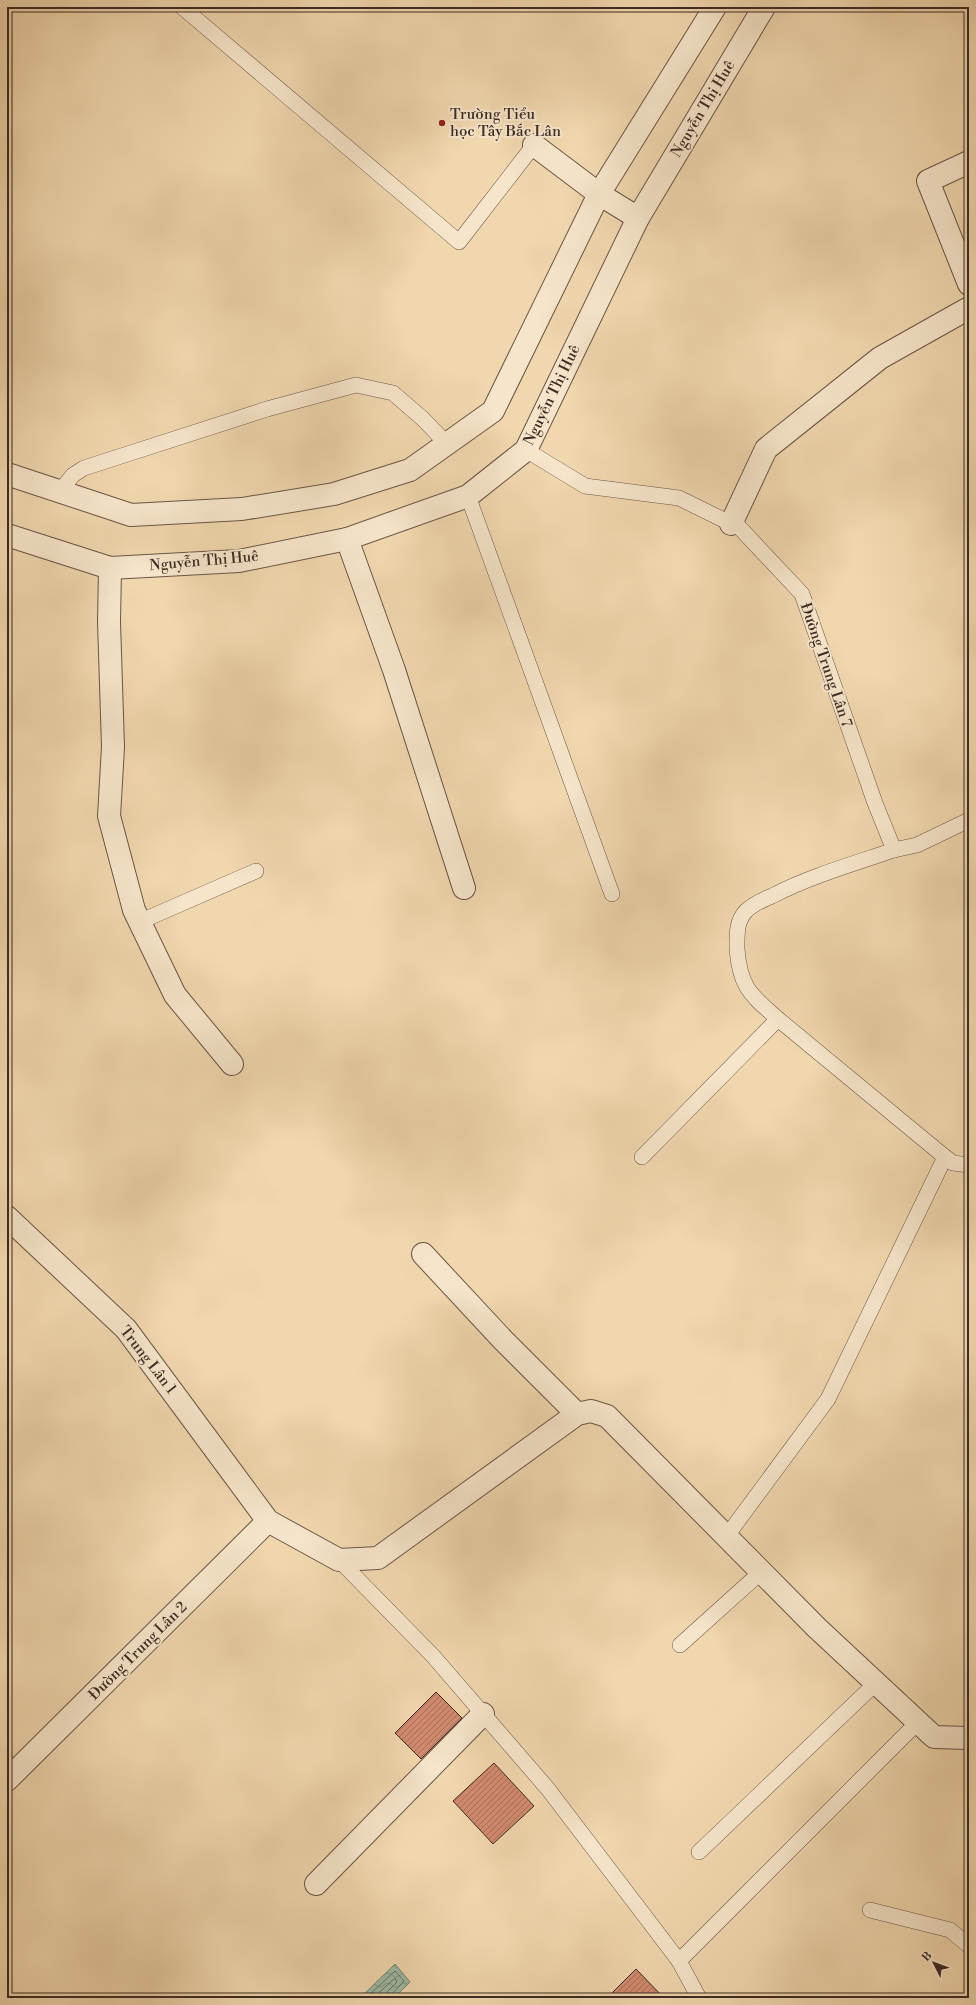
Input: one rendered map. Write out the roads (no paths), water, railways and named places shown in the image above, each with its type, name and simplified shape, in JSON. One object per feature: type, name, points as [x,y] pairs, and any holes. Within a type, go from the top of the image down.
[{"type":"street","points":[[7,474],[131,515],[242,509],[341,492],[410,470],[493,411],[599,194],[715,7]]},
{"type":"street","name":"Nguyễn Thị Huê","points":[[7,535],[110,568],[239,561],[347,539],[468,496],[526,450],[638,218],[764,7]]},
{"type":"street","points":[[534,144],[599,194],[638,218]]},
{"type":"street","points":[[969,162],[928,181],[969,284]]},
{"type":"street","points":[[731,524],[766,449],[880,358],[969,308]]},
{"type":"street","points":[[347,539],[394,670],[464,888]]},
{"type":"street","points":[[110,568],[109,622],[113,747],[109,816],[134,910],[175,995],[232,1064]]},
{"type":"street","name":"Trung Lân 1","points":[[7,1217],[126,1329],[268,1521]]},
{"type":"street","points":[[423,1254],[503,1340],[577,1414]]},
{"type":"street","points":[[268,1521],[340,1560],[378,1558],[577,1414],[591,1411],[607,1416],[760,1572],[934,1738],[969,1738]]},
{"type":"street","name":"Đường Trung Lân 2","points":[[7,1780],[268,1521]]},
{"type":"street","points":[[316,1884],[483,1714]]},
{"type":"lane","points":[[182,7],[459,242],[534,144]]},
{"type":"lane","points":[[60,491],[72,475],[84,468],[267,409],[356,385],[392,393],[423,419],[446,444]]},
{"type":"lane","name":"Đường Trung Lân 7","points":[[526,450],[585,486],[679,498],[740,528],[802,594],[875,803],[894,850]]},
{"type":"lane","points":[[468,496],[612,894]]},
{"type":"lane","points":[[969,820],[917,845],[894,850],[791,886],[754,904],[745,912],[739,922],[736,935],[740,972],[744,984],[752,996],[952,1163],[969,1165]]},
{"type":"lane","points":[[140,922],[256,871]]},
{"type":"lane","points":[[642,1157],[778,1019]]},
{"type":"lane","points":[[726,1537],[828,1399],[945,1157]]},
{"type":"lane","points":[[340,1560],[433,1656],[548,1790],[679,1961],[699,1998]]},
{"type":"lane","points":[[680,1645],[760,1572]]},
{"type":"lane","points":[[699,1852],[876,1683]]},
{"type":"lane","points":[[679,1961],[918,1722]]},
{"type":"lane","points":[[870,1910],[950,1930],[969,1946]]},
{"type":"water","points":[[395,1964],[410,1982],[394,1998],[360,1998]]},
{"type":"place","name":"Trường Tiểu học Tây Bắc Lân","points":[[442,123]]}]
